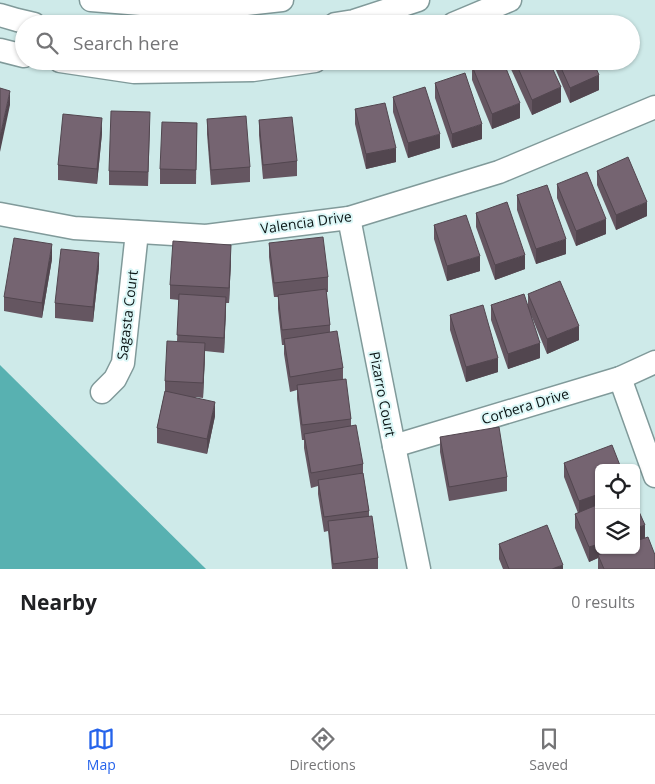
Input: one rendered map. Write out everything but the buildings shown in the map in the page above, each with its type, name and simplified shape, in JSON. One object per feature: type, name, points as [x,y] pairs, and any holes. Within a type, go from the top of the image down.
[{"type":"street","points":[[91,0],[166,6],[238,6],[282,0]]},
{"type":"street","points":[[372,15],[418,0]]},
{"type":"street","points":[[474,15],[510,0]]},
{"type":"street","points":[[0,15],[15,19]]},
{"type":"street","points":[[0,50],[15,54]]},
{"type":"street","points":[[121,70],[134,72],[253,70]]},
{"type":"street","name":"Valencia Drive","points":[[0,214],[74,228],[206,236],[349,218],[499,172],[655,107]]},
{"type":"street","name":"Pizarro Court","points":[[349,218],[419,569]]},
{"type":"street","name":"Sagasta Court","points":[[102,392],[116,379],[122,363],[137,232]]},
{"type":"street","name":"Corbera Drive","points":[[394,446],[620,378],[655,362]]},
{"type":"street","points":[[620,378],[655,476]]},
{"type":"shaded area","points":[[0,365],[206,569],[0,569]]}]
